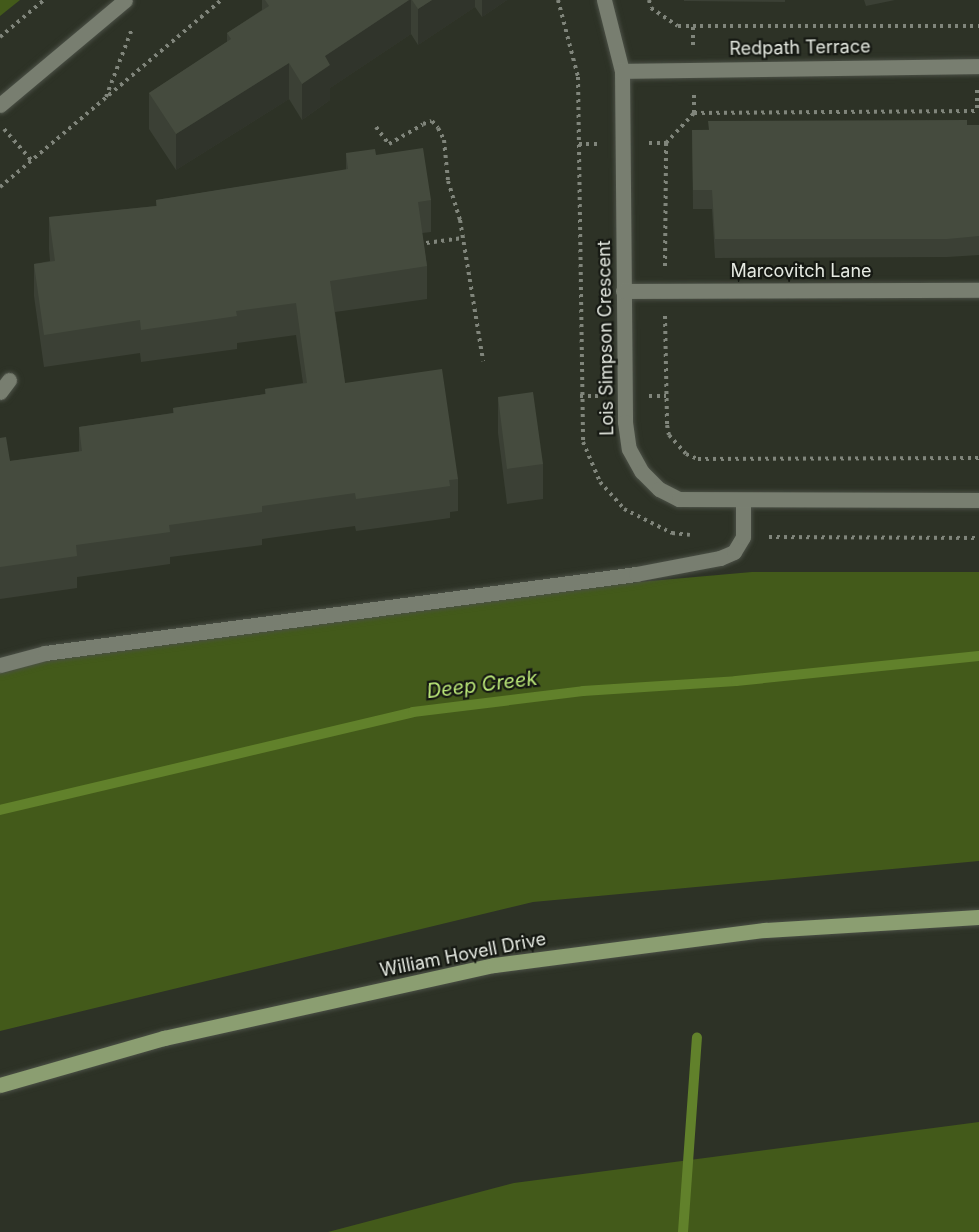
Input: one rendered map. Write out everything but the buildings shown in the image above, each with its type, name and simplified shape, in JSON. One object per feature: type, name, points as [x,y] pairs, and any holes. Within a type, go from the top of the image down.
[{"type":"main road","name":"William Hovell Drive","points":[[0,1085],[164,1038],[494,965],[765,930],[979,916]]},
{"type":"street","points":[[0,105],[125,0]]},
{"type":"street","name":"Lois Simpson Crescent","points":[[604,0],[622,71],[625,422],[633,457],[659,489],[679,499],[979,500]]},
{"type":"street","name":"Redpath Terrace","points":[[622,71],[979,66]]},
{"type":"street","name":"Marcovitch Lane","points":[[623,291],[979,290]]},
{"type":"street","points":[[0,665],[45,653],[636,574],[720,558],[734,552],[743,537],[743,501]]},
{"type":"path","points":[[0,37],[44,0]]},
{"type":"path","points":[[0,187],[221,0]]},
{"type":"path","points":[[558,0],[578,77],[584,442],[600,482],[624,509],[672,533],[699,536]]},
{"type":"path","points":[[649,0],[651,8],[678,26],[979,26]]},
{"type":"path","points":[[106,98],[135,22]]},
{"type":"path","points":[[376,128],[389,144],[432,121],[438,128],[463,238],[483,361]]},
{"type":"path","points":[[0,125],[31,160]]},
{"type":"path","points":[[414,251],[414,245],[463,238]]},
{"type":"path","points":[[743,537],[979,538]]},
{"type":"green space","points":[[0,0],[20,0],[0,16]]},
{"type":"green space","points":[[752,572],[979,572],[979,861],[533,902],[0,1031],[0,665],[559,589]]},
{"type":"green space","points":[[979,1122],[979,1232],[328,1232],[514,1183]]},
{"type":"waterway","name":"Deep Creek","points":[[0,810],[413,712],[583,691],[736,681],[979,656]]},
{"type":"waterway","points":[[683,1232],[697,1038]]}]
